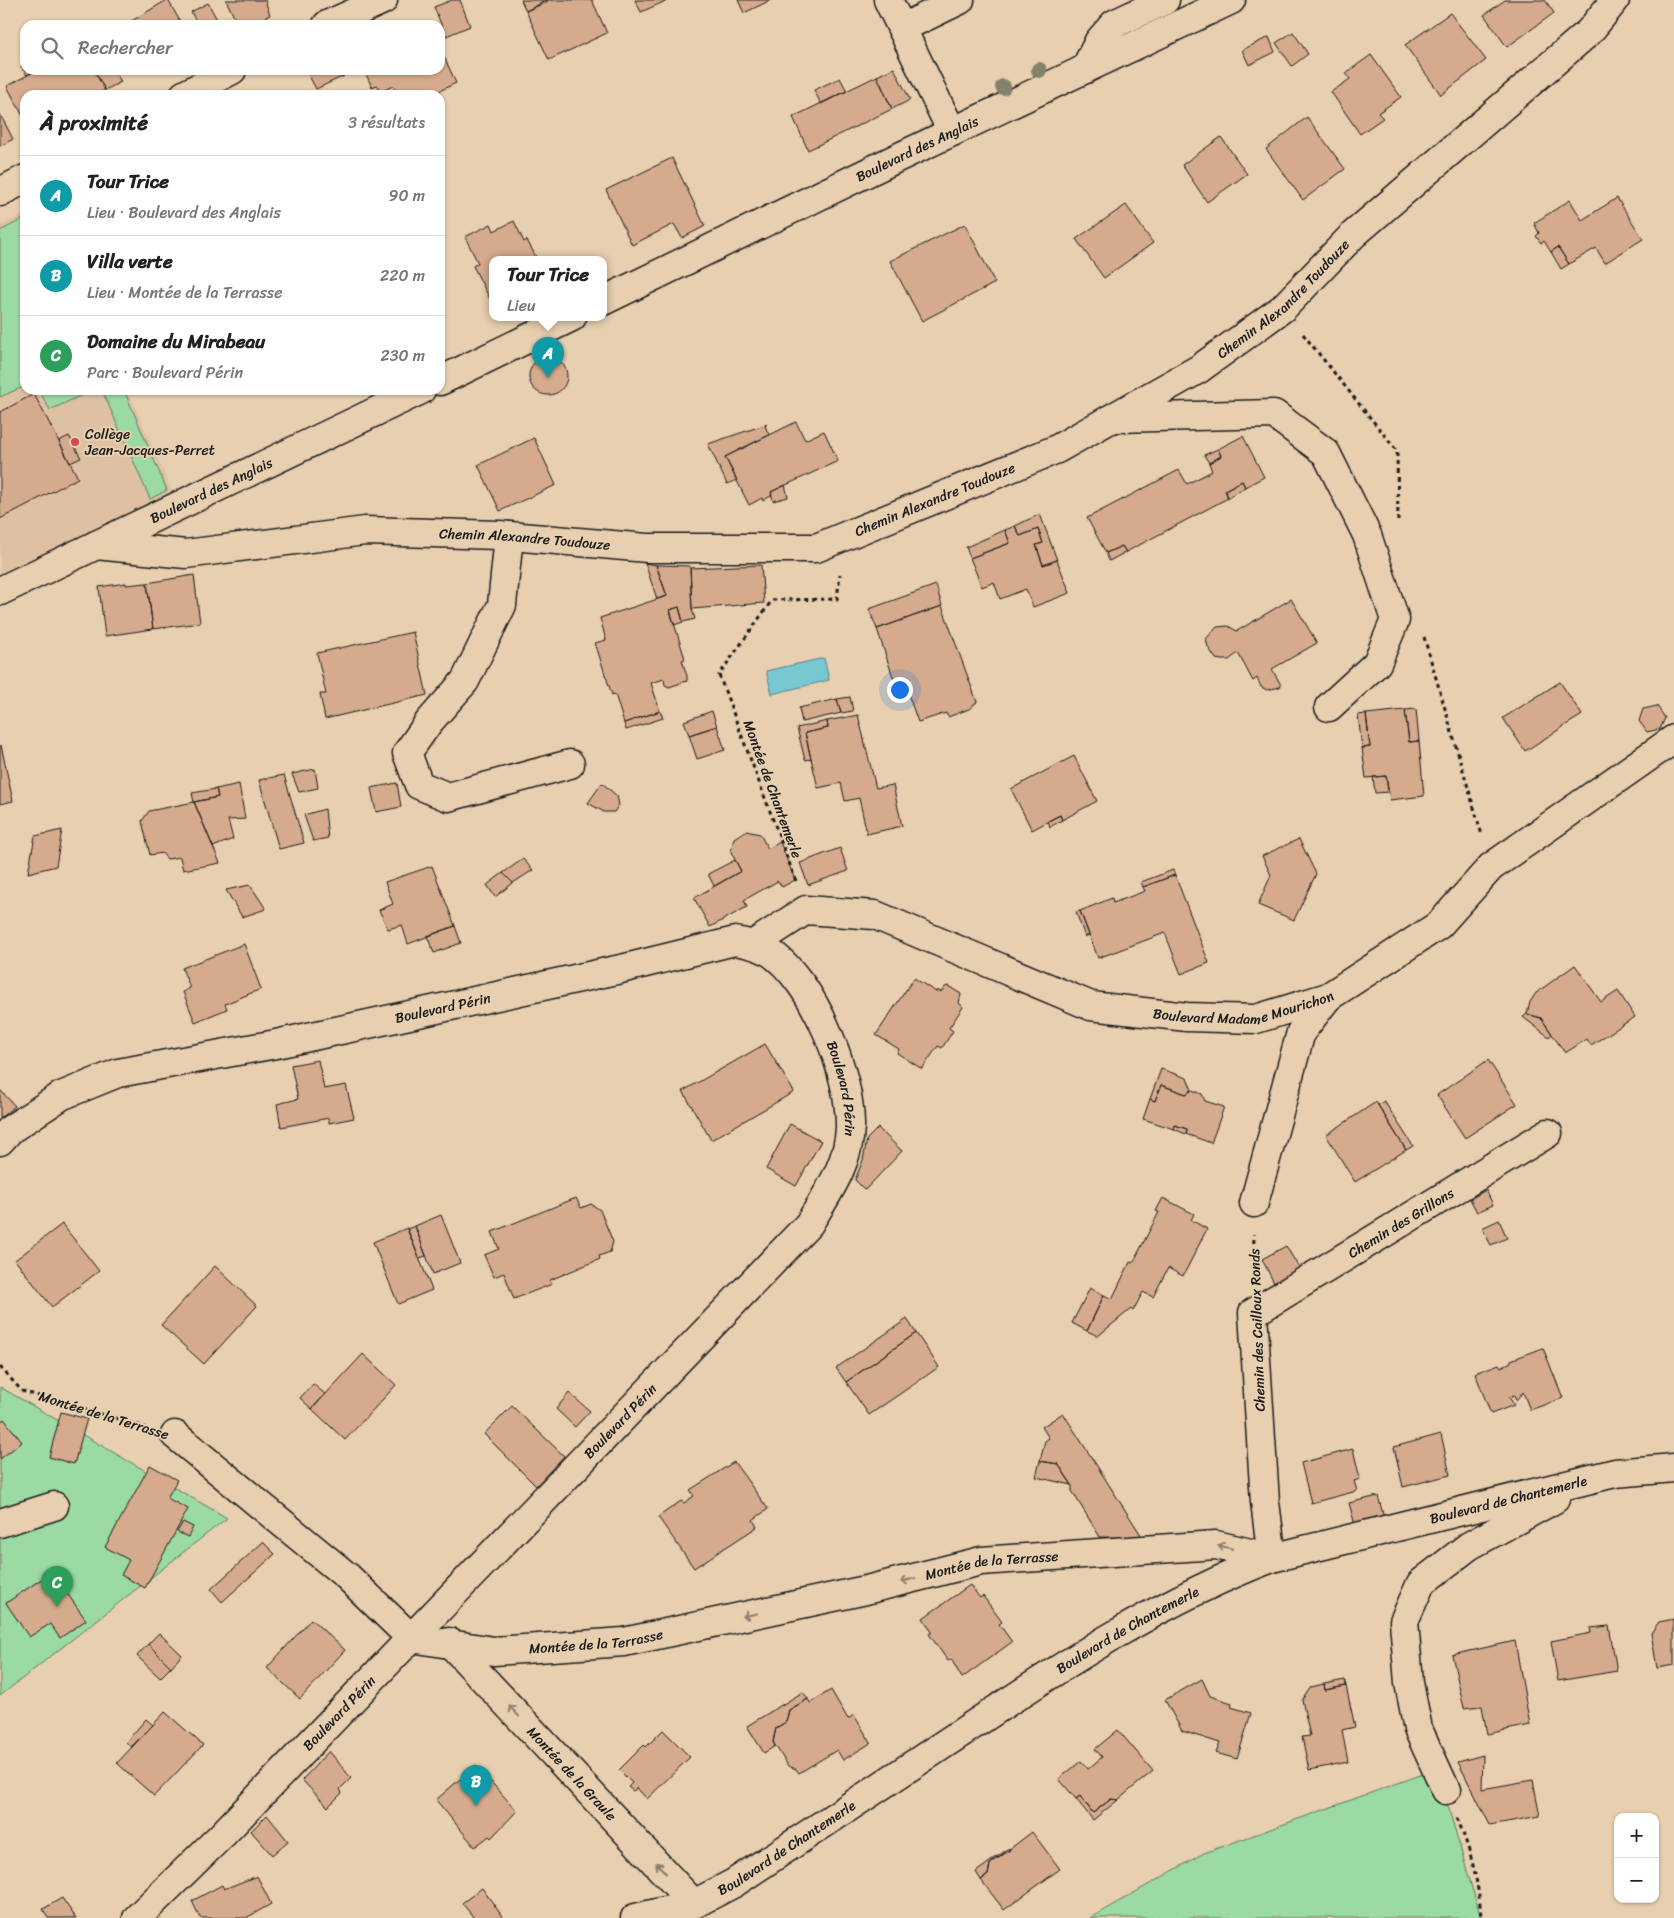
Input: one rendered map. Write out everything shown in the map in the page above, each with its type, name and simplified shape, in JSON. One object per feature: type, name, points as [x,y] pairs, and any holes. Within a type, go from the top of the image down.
[{"type":"street","points":[[338,20],[383,0]]},
{"type":"street","points":[[888,0],[952,132]]},
{"type":"street","points":[[902,28],[960,0]]},
{"type":"street","points":[[1085,69],[1099,41],[1114,24],[1165,0]]},
{"type":"street","name":"Boulevard des Anglais","points":[[607,300],[952,132],[1231,0]]},
{"type":"street","name":"Chemin Alexandre Toudouze","points":[[96,545],[186,554],[365,531],[510,536],[646,548],[816,548],[1057,448],[1199,369],[1283,308],[1353,235],[1589,32],[1615,0]]},
{"type":"street","points":[[194,90],[222,75]]},
{"type":"street","points":[[0,192],[20,182]]},
{"type":"street","points":[[445,379],[564,321]]},
{"type":"street","name":"Boulevard des Anglais","points":[[0,591],[411,395]]},
{"type":"street","points":[[1113,418],[1274,414],[1326,453],[1367,535],[1395,620],[1376,663],[1330,707]]},
{"type":"street","points":[[510,536],[502,605],[465,681],[429,722],[407,753],[419,785],[448,797],[570,764]]},
{"type":"street","name":"Boulevard Madame Mourichon","points":[[806,910],[875,915],[1091,1006],[1187,1018],[1256,1019],[1328,997],[1439,925],[1491,867],[1674,739]]},
{"type":"street","points":[[754,944],[806,910]]},
{"type":"street","name":"Boulevard Périn","points":[[0,1141],[11,1130],[61,1096],[118,1073],[276,1044],[621,969],[735,941],[754,944],[770,952],[793,976],[816,1008],[841,1065],[850,1127],[841,1170],[809,1224],[223,1834],[137,1918]]},
{"type":"street","points":[[1254,1203],[1301,1032],[1328,997]]},
{"type":"street","name":"Chemin des Grillons","points":[[1253,1313],[1548,1133]]},
{"type":"street","name":"Chemin des Cailloux Ronds","points":[[1253,1313],[1265,1502],[1272,1558]]},
{"type":"street","name":"Montée de la Terrasse","points":[[175,1435],[348,1577],[412,1638],[449,1642],[494,1651],[624,1642],[866,1590],[981,1561],[1216,1545],[1272,1558]]},
{"type":"street","name":"Boulevard de Chantemerle","points":[[635,1918],[694,1904],[734,1884],[1020,1693],[1101,1642],[1166,1605],[1224,1577],[1272,1558],[1615,1473],[1674,1468]]},
{"type":"street","points":[[1446,1790],[1418,1729],[1409,1683],[1404,1621],[1420,1583],[1469,1546],[1507,1524],[1597,1478]]},
{"type":"street","points":[[0,1523],[54,1506]]},
{"type":"street","name":"Montée de la Graule","points":[[449,1642],[694,1904]]},
{"type":"path","name":"Montée de Chantemerle","points":[[806,910],[719,675],[772,600],[837,598]]},
{"type":"path","name":"Chemin des Cailloux Ronds","points":[[1253,1313],[1254,1203]]},
{"type":"path","name":"Montée de la Terrasse","points":[[0,1367],[22,1390],[175,1435]]},
{"type":"path","points":[[1446,1790],[1469,1846],[1479,1889],[1481,1918]]},
{"type":"shaded area","name":"Collège Jean-Jacques-Perret","points":[[20,216],[20,395],[130,395],[173,494],[0,583],[0,226]]},
{"type":"green space","points":[[20,221],[20,388],[0,397],[0,231]]},
{"type":"green space","points":[[42,395],[82,395],[50,410]]},
{"type":"green space","points":[[104,395],[126,395],[167,490],[150,499]]},
{"type":"green space","points":[[0,1387],[227,1518],[0,1696]]},
{"type":"green space","points":[[1437,1769],[1481,1918],[1090,1918],[1204,1853]]},
{"type":"water","points":[[824,658],[829,680],[772,694],[766,671]]},
{"type":"building","points":[[167,0],[179,20],[133,20]]},
{"type":"building","points":[[226,0],[265,0],[270,15],[260,20],[236,20]]},
{"type":"building","points":[[452,0],[460,0],[470,26],[446,36],[445,20],[439,20],[434,7]]},
{"type":"building","points":[[521,0],[547,0],[547,2],[526,11]]},
{"type":"building","points":[[547,0],[592,0],[607,33],[549,60],[526,11]]},
{"type":"building","points":[[635,0],[668,0],[641,12]]},
{"type":"building","points":[[738,0],[771,0],[744,13]]},
{"type":"building","points":[[1505,0],[1545,0],[1554,13],[1507,47],[1484,15]]},
{"type":"building","points":[[208,3],[217,20],[195,20],[191,12]]},
{"type":"building","points":[[1450,13],[1486,60],[1441,95],[1405,45]]},
{"type":"building","points":[[1293,32],[1308,54],[1292,66],[1276,43]]},
{"type":"building","points":[[1269,37],[1275,52],[1249,65],[1242,50]]},
{"type":"building","points":[[1371,55],[1401,97],[1378,113],[1383,118],[1360,134],[1331,92],[1350,79],[1346,73]]},
{"type":"building","points":[[445,59],[456,83],[441,90],[395,90],[393,86],[379,90],[377,85],[372,87],[366,75],[445,75]]},
{"type":"building","points":[[894,68],[910,100],[892,109],[877,76]]},
{"type":"building","points":[[28,75],[97,75],[105,90],[20,90],[20,111],[7,86]]},
{"type":"building","points":[[97,75],[117,75],[121,82],[105,90]]},
{"type":"building","points":[[309,75],[344,76],[316,89]]},
{"type":"building","points":[[877,76],[892,109],[808,150],[793,117]]},
{"type":"building","points":[[840,78],[847,91],[821,104],[814,90]]},
{"type":"building","points":[[0,114],[13,139],[0,146]]},
{"type":"building","points":[[1307,117],[1345,169],[1303,200],[1266,149]]},
{"type":"building","points":[[1221,137],[1247,174],[1207,202],[1182,165]]},
{"type":"building","points":[[672,158],[705,226],[682,238],[674,224],[632,245],[606,190]]},
{"type":"building","points":[[1617,198],[1643,239],[1605,263],[1596,248],[1569,264],[1558,247],[1551,252],[1544,241],[1541,243],[1536,236],[1539,233],[1534,223],[1570,200],[1582,220]]},
{"type":"building","points":[[1126,205],[1153,243],[1104,278],[1076,239]]},
{"type":"building","points":[[514,221],[524,242],[527,240],[535,256],[489,256],[489,297],[473,266],[478,263],[465,237],[491,224],[494,231]]},
{"type":"building","points":[[965,224],[995,283],[922,321],[890,261]]},
{"type":"building","points":[[1558,247],[1569,264],[1561,269],[1551,252]]},
{"type":"building","points":[[548,357],[561,363],[567,376],[561,389],[548,395],[535,389],[529,376],[535,363]]},
{"type":"building","points":[[35,395],[78,478],[0,519],[0,412]]},
{"type":"building","points":[[796,422],[805,440],[824,431],[838,461],[771,492],[772,495],[763,501],[762,498],[749,505],[725,457]]},
{"type":"building","points":[[767,424],[765,426],[769,435],[725,457],[737,480],[727,484],[708,444]]},
{"type":"building","points":[[69,436],[81,458],[70,463],[59,441]]},
{"type":"building","points":[[1243,436],[1264,477],[1245,487],[1242,481],[1225,490],[1228,498],[1126,552],[1122,546],[1106,553],[1087,518],[1179,470],[1187,484],[1212,471],[1209,463],[1221,456],[1218,449]]},
{"type":"building","points":[[534,438],[556,485],[500,511],[478,465]]},
{"type":"building","points":[[1218,449],[1221,456],[1209,463],[1204,455]]},
{"type":"building","points":[[1242,481],[1245,487],[1228,498],[1225,490]]},
{"type":"building","points":[[785,485],[788,497],[773,501],[771,492]]},
{"type":"building","points":[[1040,514],[1057,560],[1043,565],[1036,545],[1043,543],[1038,529],[1020,536],[1015,526]]},
{"type":"building","points":[[1015,526],[1020,536],[1038,529],[1043,543],[1036,545],[1043,565],[1057,560],[1070,593],[1033,607],[1026,589],[1000,599],[994,582],[982,587],[970,558],[1010,543],[1005,530]]},
{"type":"building","points":[[1005,530],[1010,543],[970,558],[966,547]]},
{"type":"building","points":[[1122,546],[1126,552],[1109,561],[1106,553]]},
{"type":"building","points":[[645,563],[656,565],[667,596],[657,599]]},
{"type":"building","points":[[656,565],[690,566],[692,609],[695,619],[683,622],[679,607],[670,610],[685,659],[682,660],[687,681],[669,687],[665,685],[664,679],[651,683],[660,711],[624,723],[615,694],[612,695],[595,643],[606,640],[600,618],[667,596]]},
{"type":"building","points":[[761,565],[764,603],[692,609],[690,568]]},
{"type":"building","points":[[194,575],[200,623],[153,629],[147,583]]},
{"type":"building","points":[[126,583],[126,585],[147,583],[153,629],[105,636],[99,587]]},
{"type":"building","points":[[936,585],[942,606],[877,629],[869,609]]},
{"type":"building","points":[[1291,599],[1317,643],[1272,669],[1281,685],[1280,687],[1267,690],[1261,687],[1257,678],[1253,681],[1238,653],[1229,660],[1216,659],[1208,647],[1206,639],[1217,627],[1228,626],[1237,631]]},
{"type":"building","points":[[942,606],[977,702],[969,709],[948,717],[946,713],[918,722],[908,694],[902,696],[895,683],[877,629]]},
{"type":"building","points":[[679,607],[683,622],[674,625],[670,610]]},
{"type":"building","points":[[413,632],[427,695],[325,719],[320,694],[326,694],[317,653]]},
{"type":"building","points":[[1560,682],[1582,715],[1525,751],[1503,718]]},
{"type":"building","points":[[850,697],[853,711],[841,713],[837,699]]},
{"type":"building","points":[[837,699],[841,713],[802,722],[799,708]]},
{"type":"building","points":[[1657,706],[1665,718],[1660,729],[1647,732],[1639,721],[1643,709]]},
{"type":"building","points":[[1416,709],[1419,741],[1409,742],[1405,710]]},
{"type":"building","points":[[1405,710],[1409,742],[1419,741],[1424,796],[1390,800],[1386,776],[1366,778],[1362,748],[1370,747],[1366,714]]},
{"type":"building","points":[[660,711],[663,718],[626,730],[624,723]]},
{"type":"building","points":[[712,711],[717,726],[689,735],[684,721]]},
{"type":"building","points":[[1366,714],[1370,747],[1362,748],[1358,715]]},
{"type":"building","points":[[858,715],[876,788],[893,785],[902,826],[867,834],[859,798],[845,801],[841,783],[818,788],[805,733],[828,728],[827,721]]},
{"type":"building","points":[[827,721],[828,728],[805,733],[811,759],[805,760],[797,728]]},
{"type":"building","points":[[717,726],[725,750],[697,759],[689,735]]},
{"type":"building","points":[[0,746],[13,801],[0,804]]},
{"type":"building","points":[[1074,756],[1097,801],[1062,820],[1060,815],[1032,830],[1011,789]]},
{"type":"building","points":[[315,769],[318,788],[299,792],[292,774]]},
{"type":"building","points":[[284,775],[304,843],[279,849],[259,780]]},
{"type":"building","points":[[1386,776],[1388,792],[1375,793],[1373,777]]},
{"type":"building","points":[[397,783],[401,807],[376,812],[371,788]]},
{"type":"building","points":[[602,783],[617,796],[619,805],[614,812],[604,812],[588,803]]},
{"type":"building","points":[[239,784],[245,819],[228,820],[233,839],[213,847],[194,802],[218,797],[216,789]]},
{"type":"building","points":[[216,789],[218,797],[194,802],[192,793]]},
{"type":"building","points":[[194,802],[220,863],[183,870],[180,857],[167,859],[162,853],[150,855],[142,821],[149,811]]},
{"type":"building","points":[[325,809],[328,838],[313,841],[304,815]]},
{"type":"building","points":[[1060,815],[1062,820],[1050,827],[1048,821]]},
{"type":"building","points":[[62,830],[56,866],[28,873],[35,836]]},
{"type":"building","points":[[746,831],[760,834],[768,849],[780,842],[795,880],[782,887],[778,881],[744,900],[747,907],[710,927],[694,898],[741,871],[731,852],[734,838]]},
{"type":"building","points":[[1299,839],[1316,874],[1294,920],[1258,905],[1271,875],[1262,856]]},
{"type":"building","points":[[840,848],[848,871],[808,885],[800,863]]},
{"type":"building","points":[[523,859],[533,870],[513,883],[503,873]]},
{"type":"building","points":[[735,860],[741,871],[714,886],[708,874]]},
{"type":"building","points":[[432,866],[455,926],[408,944],[402,925],[388,929],[379,910],[393,904],[385,882]]},
{"type":"building","points":[[1173,870],[1175,875],[1143,887],[1141,882]]},
{"type":"building","points":[[503,873],[513,883],[495,897],[487,885]]},
{"type":"building","points":[[1175,875],[1209,963],[1181,974],[1165,933],[1098,958],[1080,911],[1112,898],[1113,903],[1145,891],[1143,887]]},
{"type":"building","points":[[250,885],[266,909],[242,917],[226,890]]},
{"type":"building","points":[[1080,911],[1089,935],[1085,937],[1076,912]]},
{"type":"building","points":[[455,926],[461,943],[434,953],[427,936]]},
{"type":"building","points":[[244,944],[261,989],[225,1004],[227,1009],[195,1022],[183,992],[190,988],[182,968]]},
{"type":"building","points":[[1575,965],[1601,1002],[1618,991],[1635,1017],[1591,1045],[1587,1039],[1565,1053],[1541,1018],[1527,1014],[1530,1002],[1536,993]]},
{"type":"building","points":[[914,978],[936,992],[937,990],[941,992],[948,986],[961,994],[959,1003],[963,1007],[949,1028],[953,1031],[942,1048],[938,1046],[922,1069],[897,1053],[899,1049],[876,1035]]},
{"type":"building","points":[[1527,1014],[1541,1018],[1552,1034],[1549,1037],[1523,1017]]},
{"type":"building","points":[[765,1044],[794,1092],[711,1140],[683,1091]]},
{"type":"building","points":[[318,1060],[324,1089],[346,1085],[354,1118],[329,1123],[329,1118],[281,1127],[277,1104],[298,1099],[291,1065]]},
{"type":"building","points":[[1488,1060],[1517,1104],[1465,1138],[1437,1095]]},
{"type":"building","points":[[1161,1069],[1187,1078],[1192,1090],[1186,1094],[1161,1085],[1155,1101],[1150,1099]]},
{"type":"building","points":[[1161,1085],[1186,1094],[1192,1090],[1202,1094],[1205,1101],[1224,1107],[1211,1143],[1186,1134],[1187,1129],[1175,1125],[1174,1129],[1143,1119],[1150,1099],[1155,1101]]},
{"type":"building","points":[[0,1090],[15,1106],[0,1118]]},
{"type":"building","points":[[1384,1101],[1413,1146],[1406,1150],[1378,1105]]},
{"type":"building","points":[[1376,1102],[1406,1150],[1355,1182],[1326,1135]]},
{"type":"building","points":[[790,1124],[821,1141],[796,1186],[766,1169]]},
{"type":"building","points":[[1175,1125],[1187,1129],[1186,1134],[1174,1129]]},
{"type":"building","points":[[878,1128],[902,1151],[865,1190],[855,1180],[863,1160],[867,1139]]},
{"type":"building","points":[[1486,1190],[1493,1205],[1477,1212],[1470,1199]]},
{"type":"building","points":[[576,1198],[581,1208],[591,1204],[600,1210],[613,1242],[610,1252],[599,1256],[600,1259],[550,1280],[552,1284],[514,1299],[504,1273],[494,1277],[484,1255],[499,1249],[492,1232]]},
{"type":"building","points":[[1163,1198],[1194,1214],[1191,1220],[1207,1229],[1183,1276],[1168,1268],[1153,1297],[1143,1292],[1133,1311],[1131,1309],[1098,1336],[1087,1331],[1104,1295],[1112,1299],[1130,1262],[1133,1263],[1159,1212],[1156,1211]]},
{"type":"building","points":[[441,1215],[460,1263],[433,1274],[415,1226]]},
{"type":"building","points":[[1499,1220],[1507,1238],[1491,1245],[1482,1228]]},
{"type":"building","points":[[62,1224],[99,1271],[52,1307],[15,1260]]},
{"type":"building","points":[[415,1226],[426,1256],[419,1258],[407,1229]]},
{"type":"building","points":[[407,1228],[432,1290],[398,1304],[373,1242]]},
{"type":"building","points":[[1286,1246],[1301,1271],[1275,1285],[1262,1259]]},
{"type":"building","points":[[215,1266],[257,1306],[204,1364],[161,1325]]},
{"type":"building","points":[[1090,1288],[1104,1295],[1087,1331],[1072,1323]]},
{"type":"building","points":[[907,1319],[916,1333],[846,1382],[836,1368]]},
{"type":"building","points":[[916,1333],[939,1367],[869,1415],[846,1382]]},
{"type":"building","points":[[1543,1348],[1563,1398],[1530,1410],[1523,1392],[1516,1400],[1514,1395],[1509,1397],[1514,1405],[1491,1414],[1475,1373],[1499,1364],[1501,1367],[1511,1362],[1511,1360]]},
{"type":"building","points":[[363,1354],[396,1385],[345,1440],[312,1409]]},
{"type":"building","points":[[313,1384],[325,1394],[312,1409],[300,1398]]},
{"type":"building","points":[[569,1393],[590,1411],[575,1427],[556,1409]]},
{"type":"building","points":[[512,1406],[564,1456],[536,1486],[484,1434]]},
{"type":"building","points":[[61,1412],[87,1419],[74,1464],[49,1457]]},
{"type":"building","points":[[1063,1413],[1143,1538],[1100,1537],[1072,1491],[1072,1485],[1058,1464],[1040,1461],[1045,1441],[1049,1438],[1042,1427]]},
{"type":"building","points":[[4,1419],[22,1442],[0,1459],[0,1422]]},
{"type":"building","points":[[1441,1434],[1450,1475],[1403,1487],[1394,1447]]},
{"type":"building","points":[[1353,1449],[1360,1479],[1354,1481],[1357,1491],[1311,1503],[1301,1463]]},
{"type":"building","points":[[1040,1461],[1058,1464],[1072,1485],[1036,1477]]},
{"type":"building","points":[[734,1462],[768,1509],[753,1520],[757,1527],[694,1568],[658,1517],[681,1501],[684,1503],[694,1496],[690,1490]]},
{"type":"building","points":[[150,1465],[177,1480],[167,1498],[188,1509],[145,1588],[121,1575],[129,1560],[105,1547]]},
{"type":"building","points":[[1378,1496],[1384,1518],[1355,1525],[1349,1503]]},
{"type":"building","points":[[183,1522],[193,1527],[188,1537],[177,1532]]},
{"type":"building","points":[[263,1542],[275,1554],[222,1602],[211,1589]]},
{"type":"building","points":[[52,1572],[86,1620],[60,1638],[50,1624],[29,1637],[6,1603]]},
{"type":"building","points":[[970,1585],[980,1598],[983,1596],[1002,1622],[999,1624],[1012,1642],[962,1678],[951,1659],[948,1661],[929,1634],[932,1632],[923,1618]]},
{"type":"building","points":[[311,1619],[345,1650],[300,1699],[267,1668]]},
{"type":"building","points":[[1674,1619],[1674,1665],[1657,1668],[1651,1633],[1659,1622]]},
{"type":"building","points":[[1609,1626],[1617,1671],[1558,1681],[1551,1641],[1591,1633],[1590,1628]]},
{"type":"building","points":[[159,1633],[182,1655],[171,1667],[148,1644]]},
{"type":"building","points":[[1515,1641],[1530,1725],[1487,1734],[1482,1706],[1464,1708],[1452,1655]]},
{"type":"building","points":[[148,1644],[171,1667],[160,1678],[137,1656]]},
{"type":"building","points":[[1202,1679],[1210,1696],[1232,1703],[1231,1707],[1251,1713],[1237,1759],[1216,1753],[1220,1743],[1182,1731],[1165,1700]]},
{"type":"building","points":[[1345,1680],[1346,1686],[1325,1690],[1324,1684]]},
{"type":"building","points":[[1324,1684],[1325,1690],[1346,1686],[1355,1727],[1342,1730],[1348,1762],[1309,1770],[1302,1737],[1310,1736],[1302,1700],[1311,1687]]},
{"type":"building","points":[[831,1690],[848,1719],[854,1715],[871,1743],[843,1760],[837,1750],[799,1773],[796,1769],[788,1766],[773,1742],[776,1728],[786,1722],[789,1710],[808,1699],[810,1703]]},
{"type":"building","points":[[803,1692],[808,1699],[789,1710],[786,1722],[776,1728],[773,1742],[775,1746],[764,1753],[747,1726]]},
{"type":"building","points":[[165,1712],[203,1745],[154,1796],[117,1763]]},
{"type":"building","points":[[146,1719],[153,1725],[131,1747],[126,1742]]},
{"type":"building","points":[[663,1730],[690,1757],[647,1799],[637,1788],[633,1791],[628,1787],[632,1783],[619,1770],[644,1745],[646,1747]]},
{"type":"building","points":[[1118,1730],[1153,1771],[1118,1800],[1111,1799],[1093,1813],[1080,1796],[1076,1799],[1059,1779],[1081,1761],[1088,1769],[1102,1757],[1095,1749]]},
{"type":"building","points":[[329,1751],[351,1778],[340,1789],[342,1793],[328,1807],[302,1780]]},
{"type":"building","points":[[1483,1755],[1482,1789],[1533,1780],[1540,1816],[1490,1825],[1458,1762]]},
{"type":"building","points":[[476,1765],[517,1811],[491,1838],[489,1836],[475,1847],[436,1800]]},
{"type":"building","points":[[1080,1796],[1093,1813],[1111,1799],[1118,1800],[1093,1820],[1076,1799]]},
{"type":"building","points":[[267,1815],[288,1841],[272,1855],[251,1831]]},
{"type":"building","points":[[1032,1832],[1060,1869],[1004,1910],[981,1880],[988,1875],[990,1864]]},
{"type":"building","points":[[1009,1848],[1010,1850],[990,1864],[988,1875],[981,1880],[976,1872]]},
{"type":"building","points":[[257,1876],[271,1904],[246,1918],[200,1918],[192,1901],[222,1885],[224,1889]]},
{"type":"building","points":[[482,1888],[503,1918],[474,1918],[462,1903]]},
{"type":"building","points":[[62,1898],[76,1918],[48,1918],[43,1909]]},
{"type":"place","name":"Tour Trice","points":[[548,378]]},
{"type":"place","name":"Collège Jean-Jacques-Perret","points":[[75,442]]},
{"type":"place","name":"Domaine du Mirabeau","points":[[57,1607]]},
{"type":"place","name":"Villa verte","points":[[476,1806]]}]
